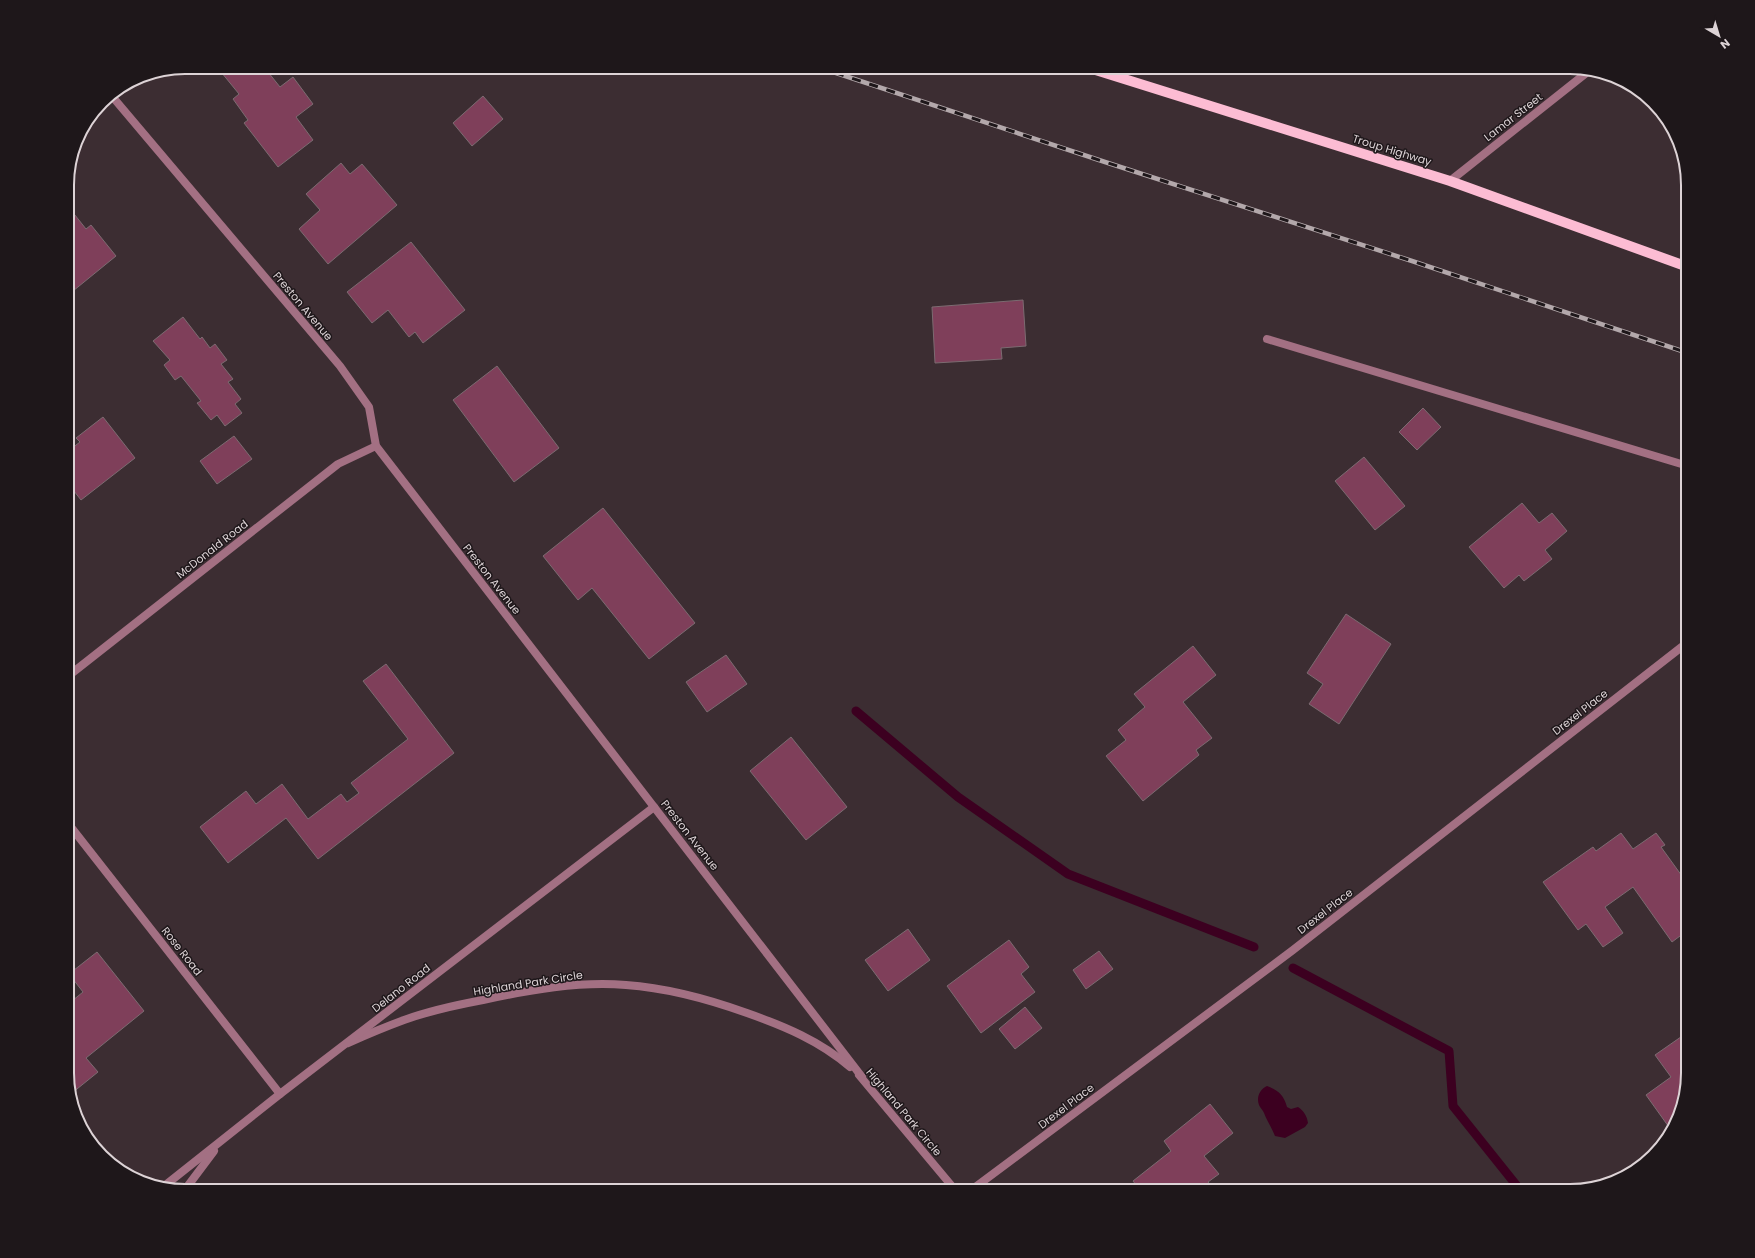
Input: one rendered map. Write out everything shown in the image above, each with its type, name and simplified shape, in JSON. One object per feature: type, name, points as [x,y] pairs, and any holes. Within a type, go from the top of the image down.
[{"type":"main road","name":"Troup Highway","points":[[1108,74],[1450,181],[1681,264]]},
{"type":"street","name":"Lamar Street","points":[[1450,181],[1584,75]]},
{"type":"street","name":"Preston Avenue","points":[[114,100],[340,366],[369,407],[376,446],[862,1077]]},
{"type":"street","points":[[1267,339],[1681,464]]},
{"type":"street","name":"McDonald Road","points":[[74,671],[338,464],[376,446]]},
{"type":"street","name":"Drexel Place","points":[[979,1184],[1293,950],[1681,647]]},
{"type":"street","name":"Delano Road","points":[[168,1183],[280,1094],[654,807]]},
{"type":"street","name":"Rose Road","points":[[74,831],[280,1094]]},
{"type":"street","name":"Highland Park Circle","points":[[348,1043],[404,1020],[484,1000],[512,994],[588,984],[626,985],[664,990],[700,998],[780,1025],[811,1040],[840,1058],[862,1077],[950,1184]]},
{"type":"street","points":[[189,1184],[222,1141]]},
{"type":"shaded area","points":[[1267,1086],[1280,1094],[1287,1107],[1291,1109],[1298,1107],[1302,1110],[1308,1123],[1305,1127],[1285,1138],[1275,1136],[1258,1102],[1259,1094],[1262,1089]]},
{"type":"building","points":[[223,74],[270,74],[280,87],[293,77],[313,104],[296,117],[313,140],[278,167],[244,123],[248,120],[233,99],[239,94]]},
{"type":"building","points":[[483,96],[503,119],[472,146],[453,123]]},
{"type":"building","points":[[341,163],[350,174],[362,164],[397,205],[328,264],[299,229],[320,210],[306,194]]},
{"type":"building","points":[[74,214],[86,229],[91,225],[116,256],[74,290]]},
{"type":"building","points":[[411,242],[465,310],[423,343],[415,332],[409,337],[388,310],[372,323],[347,292]]},
{"type":"building","points":[[1023,300],[1026,346],[1001,348],[1002,359],[935,363],[932,307]]},
{"type":"building","points":[[183,317],[200,339],[202,337],[210,348],[215,344],[227,360],[221,364],[233,379],[228,382],[241,399],[235,404],[242,413],[225,426],[217,415],[211,420],[197,403],[201,401],[181,376],[175,380],[164,365],[170,360],[153,341]]},
{"type":"building","points":[[497,366],[559,448],[514,482],[453,400]]},
{"type":"building","points":[[1423,408],[1441,427],[1417,450],[1399,432]]},
{"type":"building","points":[[103,417],[135,458],[81,500],[74,491],[74,447],[80,442],[76,438]]},
{"type":"building","points":[[234,436],[252,459],[217,484],[200,461]]},
{"type":"building","points":[[1364,457],[1405,506],[1375,530],[1335,481]]},
{"type":"building","points":[[1522,503],[1539,523],[1552,513],[1567,531],[1545,550],[1552,559],[1524,581],[1519,575],[1504,588],[1469,547]]},
{"type":"building","points":[[603,508],[695,623],[649,659],[592,588],[578,600],[543,556]]},
{"type":"building","points":[[1346,614],[1391,644],[1339,724],[1309,704],[1323,684],[1307,673]]},
{"type":"building","points":[[1193,646],[1216,675],[1183,702],[1212,738],[1196,750],[1199,755],[1143,801],[1106,756],[1126,740],[1118,730],[1145,707],[1134,694]]},
{"type":"building","points":[[726,655],[747,684],[707,712],[686,682]]},
{"type":"building","points":[[386,664],[454,753],[318,859],[286,818],[228,863],[200,827],[246,791],[256,804],[282,784],[308,819],[341,794],[347,802],[359,793],[351,783],[408,739],[363,681]]},
{"type":"building","points":[[791,737],[847,807],[806,840],[750,771]]},
{"type":"building","points":[[1621,833],[1633,849],[1656,833],[1665,845],[1661,847],[1681,875],[1681,935],[1672,942],[1633,887],[1605,907],[1623,933],[1603,947],[1586,924],[1578,930],[1543,882],[1593,847],[1596,851]]},
{"type":"building","points":[[908,929],[930,960],[888,991],[865,960]]},
{"type":"building","points":[[1009,940],[1029,967],[1021,974],[1035,992],[981,1033],[947,986]]},
{"type":"building","points":[[1099,951],[1113,969],[1086,989],[1073,970]]},
{"type":"building","points":[[97,952],[144,1011],[86,1058],[98,1072],[75,1090],[74,1080],[74,999],[83,992],[74,980],[74,970]]},
{"type":"building","points":[[1025,1007],[1042,1028],[1015,1049],[999,1029]]},
{"type":"building","points":[[1681,1037],[1681,1080],[1679,1095],[1673,1115],[1668,1125],[1646,1095],[1671,1077],[1655,1055]]},
{"type":"building","points":[[1210,1104],[1233,1133],[1204,1156],[1219,1174],[1208,1182],[1210,1184],[1135,1184],[1133,1181],[1171,1151],[1164,1141]]},
{"type":"waterway","points":[[856,711],[958,797],[1068,874],[1254,947]]},
{"type":"waterway","points":[[1293,968],[1449,1051],[1453,1106],[1515,1184]]},
{"type":"railway","points":[[839,74],[1681,351]]}]
